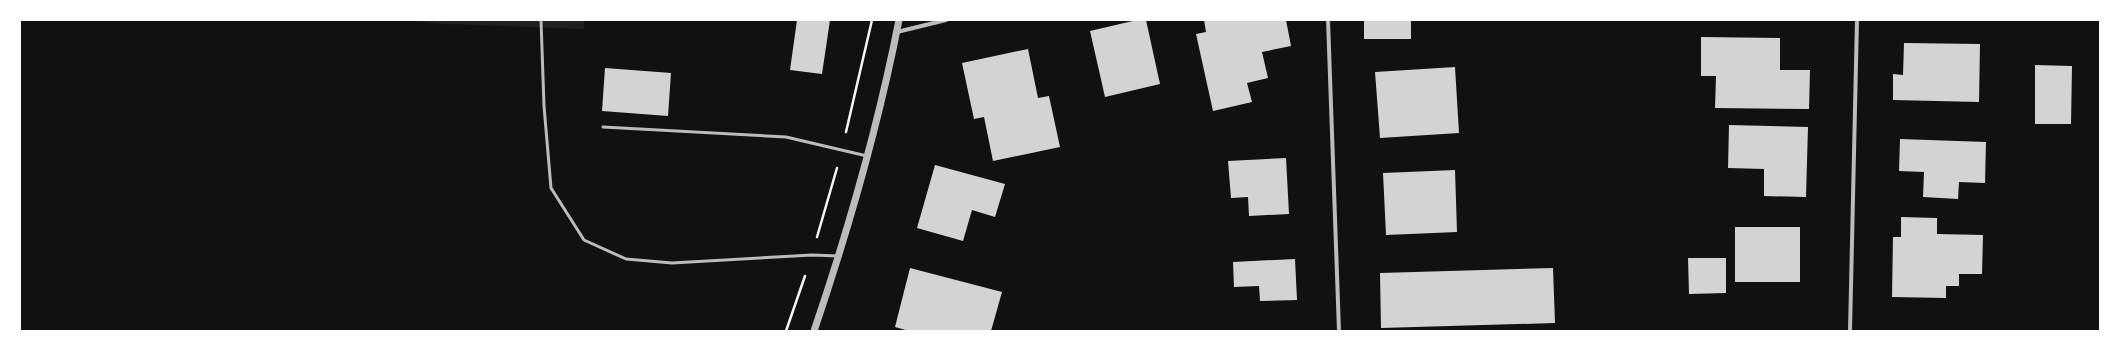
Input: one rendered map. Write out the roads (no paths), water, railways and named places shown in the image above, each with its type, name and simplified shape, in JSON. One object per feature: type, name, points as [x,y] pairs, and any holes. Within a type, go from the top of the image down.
[{"type":"street","points":[[814,331],[840,256],[868,157],[899,20]]},
{"type":"street","points":[[897,32],[946,20]]},
{"type":"street","points":[[1328,20],[1339,331]]},
{"type":"street","points":[[1850,331],[1857,20]]},
{"type":"lane","points":[[542,20],[544,106],[551,188],[584,240],[626,259],[672,263],[812,255],[840,256]]},
{"type":"lane","points":[[603,127],[786,137],[868,157]]}]
